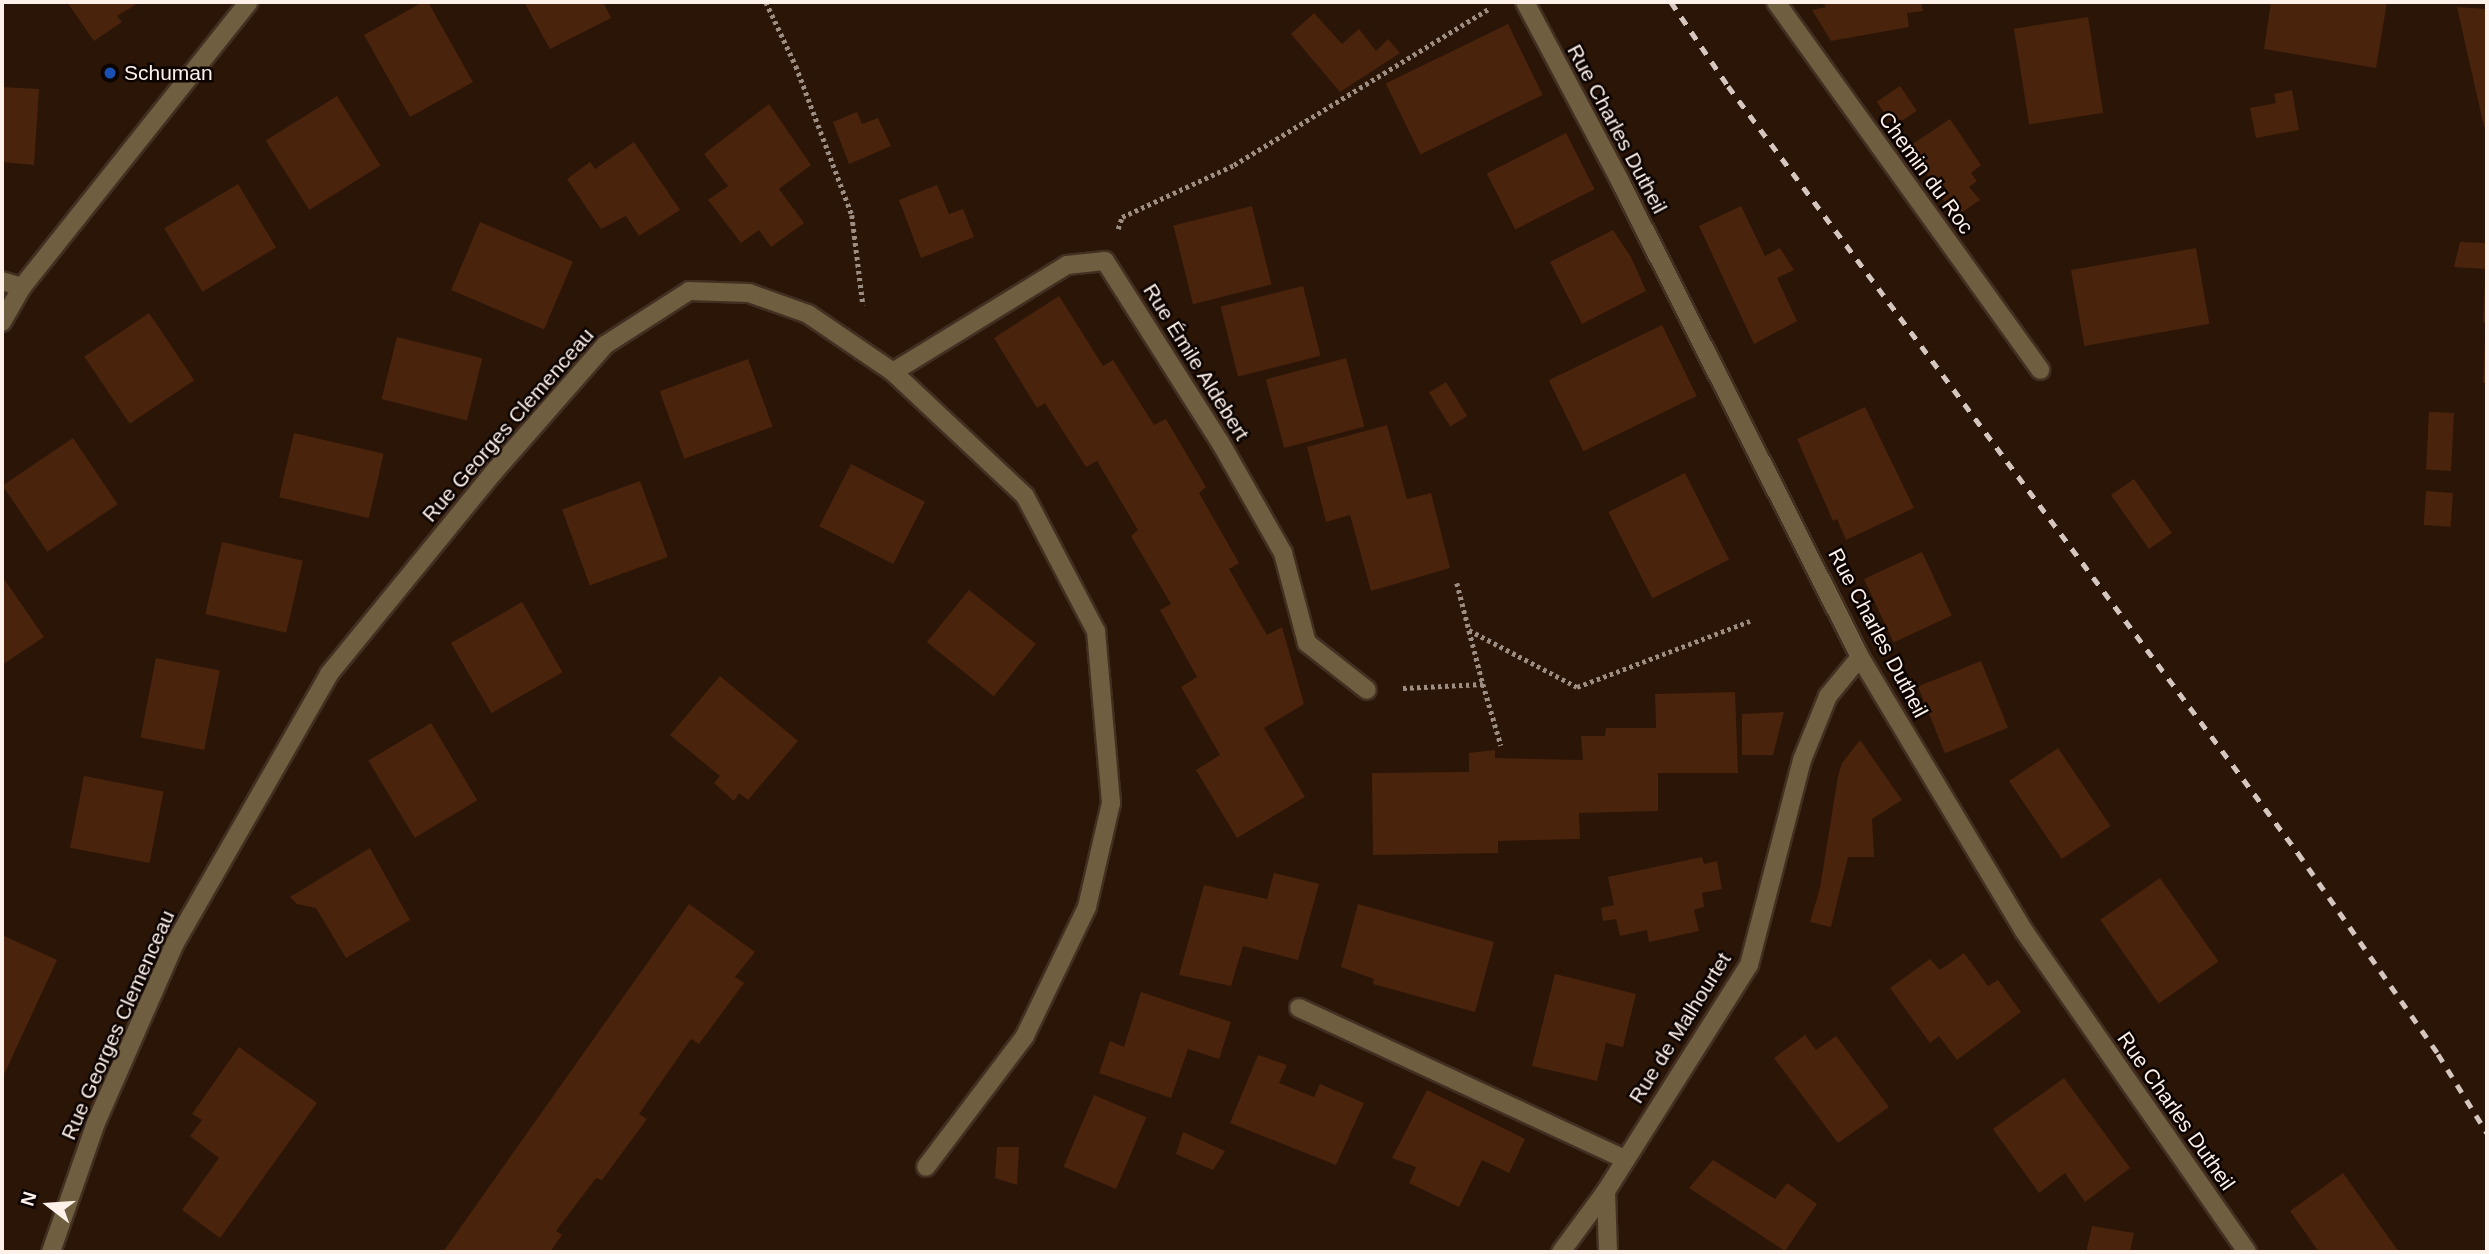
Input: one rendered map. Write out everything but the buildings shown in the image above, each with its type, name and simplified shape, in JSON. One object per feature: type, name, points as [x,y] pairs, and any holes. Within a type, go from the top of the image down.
[{"type":"street","points":[[2,322],[22,287],[249,2]]},
{"type":"street","name":"Rue Charles Dutheil","points":[[1525,2],[1620,181],[1860,657],[2024,931],[2246,1252]]},
{"type":"street","name":"Chemin du Roc","points":[[1776,2],[2040,370]]},
{"type":"street","points":[[893,372],[1068,265],[1105,261]]},
{"type":"street","name":"Rue Émile Aldebert","points":[[1105,261],[1220,442],[1283,553],[1307,643],[1367,690]]},
{"type":"street","points":[[2,281],[22,287]]},
{"type":"street","name":"Rue Georges Clemenceau","points":[[51,1252],[96,1123],[174,945],[329,674],[493,473],[605,345],[689,291],[749,293],[808,314],[893,372],[1025,496],[1096,631],[1111,803],[1087,907],[1026,1036],[926,1167]]},
{"type":"street","name":"Rue de Malhourtet","points":[[1561,1252],[1605,1191],[1749,965],[1802,760],[1828,696],[1860,657]]},
{"type":"street","points":[[1299,1008],[1625,1159]]},
{"type":"street","points":[[1605,1191],[1608,1252]]},
{"type":"path","points":[[766,2],[796,66],[852,215],[873,358]]},
{"type":"path","points":[[1105,261],[1122,217],[1234,165],[1499,2]]},
{"type":"path","points":[[1457,583],[1501,745]]},
{"type":"path","points":[[1469,630],[1577,687],[1750,621]]},
{"type":"path","points":[[1367,690],[1483,684]]},
{"type":"railway","points":[[1671,2],[1728,86],[2298,853],[2438,1054],[2487,1133]]},
{"type":"place","name":"Schuman","points":[[110,73]]}]
